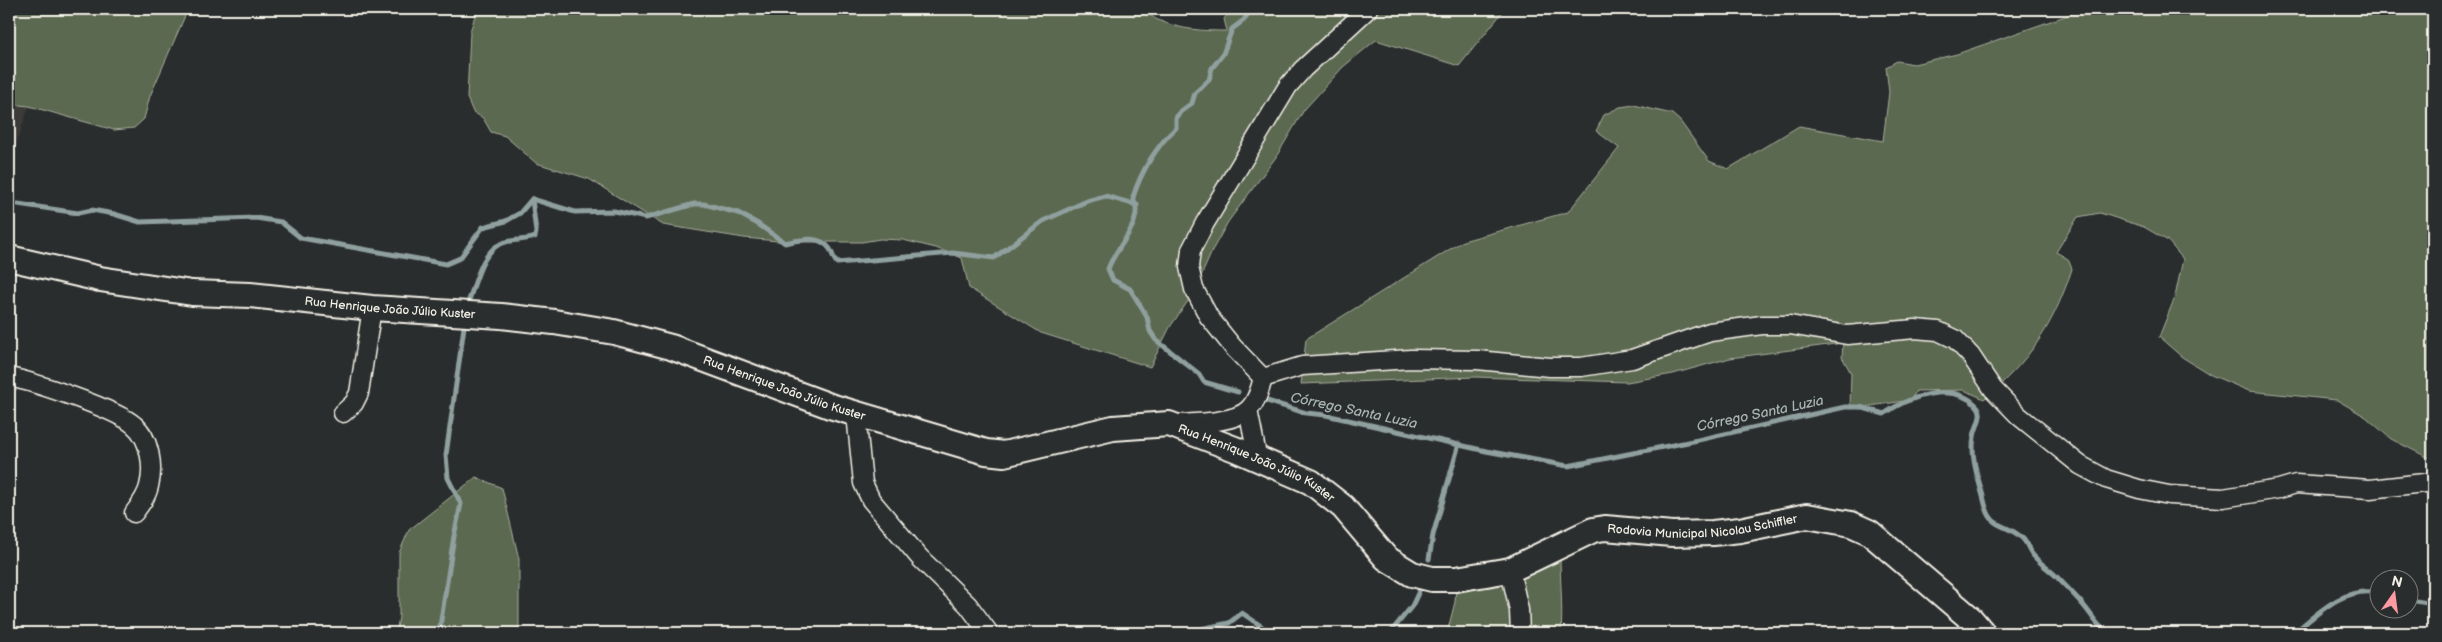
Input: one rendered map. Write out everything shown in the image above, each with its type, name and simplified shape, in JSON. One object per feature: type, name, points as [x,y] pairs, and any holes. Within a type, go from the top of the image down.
[{"type":"street","points":[[1262,378],[1233,347],[1199,301],[1189,267],[1191,250],[1205,223],[1288,86],[1303,68],[1368,9]]},
{"type":"street","name":"Rua Henrique João Júlio Kuster","points":[[9,258],[100,279],[192,293],[250,295],[372,308],[501,316],[614,332],[671,347],[856,414],[949,443],[986,452],[1004,454],[1113,428],[1170,424],[1311,482],[1330,495],[1386,558],[1412,574],[1432,579],[1456,579],[1510,570]]},
{"type":"street","points":[[342,413],[354,403],[359,393],[372,308]]},
{"type":"street","points":[[1262,378],[1302,366],[1410,359],[1477,360],[1550,367],[1582,367],[1632,359],[1710,332],[1762,325],[1790,325],[1847,335],[1915,329],[1938,331],[1955,339],[1971,356],[1993,389],[2019,416],[2080,465],[2114,482],[2169,495],[2223,498],[2279,489],[2296,484],[2370,489],[2433,482]]},
{"type":"street","points":[[9,377],[42,386],[93,405],[119,416],[135,426],[147,443],[150,486],[144,500],[134,513]]},
{"type":"street","points":[[1170,424],[1218,420],[1248,410],[1258,395],[1262,378]]},
{"type":"street","points":[[1248,410],[1258,460]]},
{"type":"street","points":[[856,414],[863,483],[871,500],[920,558],[968,605],[990,633]]},
{"type":"street","name":"Rodovia Municipal Nicolau Schiffler","points":[[1510,570],[1599,529],[1625,528],[1672,534],[1713,533],[1740,530],[1799,517],[1822,517],[1850,524],[1869,532],[1964,613],[1983,633]]},
{"type":"street","points":[[1510,570],[1519,610],[1520,633]]},
{"type":"shaded area","points":[[9,104],[29,106],[9,165]]},
{"type":"green space","points":[[1105,8],[1130,8],[1141,10],[1158,20],[1183,28],[1227,31],[1224,19],[1232,9],[1505,9],[1459,66],[1376,40],[1343,67],[1304,110],[1276,157],[1228,222],[1214,247],[1193,294],[1170,327],[1150,367],[1041,333],[969,288],[962,258],[936,248],[903,240],[880,239],[862,242],[789,242],[744,238],[663,225],[589,179],[536,163],[505,136],[491,132],[483,118],[473,112],[467,98],[470,32],[477,9],[1064,9],[1073,15]]},
{"type":"green space","points":[[9,9],[188,9],[150,96],[144,119],[134,128],[114,130],[29,106],[9,104]]},
{"type":"green space","points":[[2085,9],[2433,9],[2433,460],[2391,439],[2366,417],[2337,400],[2249,391],[2211,375],[2182,357],[2159,337],[2175,297],[2183,259],[2168,241],[2144,227],[2100,213],[2078,217],[2056,252],[2068,259],[2072,269],[2057,308],[2027,356],[1984,399],[1964,390],[1916,391],[1911,400],[1850,409],[1851,373],[1842,357],[1843,343],[1730,358],[1673,374],[1627,382],[1475,377],[1301,384],[1306,339],[1463,241],[1568,212],[1619,148],[1596,131],[1604,115],[1620,107],[1634,105],[1672,114],[1680,121],[1709,161],[1728,169],[1799,126],[1883,141],[1889,92],[1886,67],[1897,61],[1914,64],[1957,54]]},
{"type":"green space","points":[[476,477],[502,488],[519,559],[519,633],[396,633],[399,617],[399,553],[409,530]]},
{"type":"green space","points":[[1560,554],[1561,633],[1447,633],[1455,602],[1456,587]]},
{"type":"waterway","name":"Córrego Santa Luzia","points":[[1238,392],[1204,382],[1199,374],[1156,340],[1150,331],[1147,317],[1130,289],[1113,280],[1108,269],[1133,225],[1136,216],[1133,197],[1140,178],[1156,151],[1176,128],[1176,118],[1180,112],[1192,103],[1195,93],[1209,80],[1212,68],[1223,54],[1232,29],[1244,20],[1247,15],[1243,9]]},
{"type":"waterway","points":[[532,199],[575,212],[614,211],[646,218],[694,204],[704,204],[738,213],[785,243],[809,239],[820,241],[830,249],[837,263],[953,253],[994,258],[1043,221],[1087,201],[1105,196],[1137,205]]},
{"type":"waterway","points":[[18,204],[78,213],[92,210],[140,222],[256,218],[281,222],[301,238],[446,264],[460,258],[483,227],[506,221],[520,213],[532,199]]},
{"type":"waterway","points":[[469,300],[477,275],[490,252],[503,243],[535,237],[532,199]]},
{"type":"waterway","points":[[439,633],[454,536],[461,504],[448,478],[446,455],[464,327]]},
{"type":"waterway","name":"Córrego Santa Luzia","points":[[1267,401],[1306,413],[1326,415],[1486,451],[1568,466],[1698,440],[1845,407],[1860,407],[1884,414],[1917,397],[1930,394],[1955,394],[1966,398],[1976,405],[1980,412],[1974,437],[1973,453],[1990,517],[1994,522],[2009,529],[2024,540],[2035,557],[2057,577],[2081,602],[2099,626],[2108,633]]},
{"type":"waterway","points":[[1429,559],[1433,535],[1459,444]]},
{"type":"waterway","points":[[1390,633],[1412,606],[1420,589]]},
{"type":"waterway","points":[[2294,633],[2333,602],[2355,593],[2370,592]]},
{"type":"waterway","points":[[2420,602],[2433,604]]},
{"type":"waterway","points":[[1194,633],[1201,629],[1229,623],[1242,613],[1264,628],[1286,633]]}]
